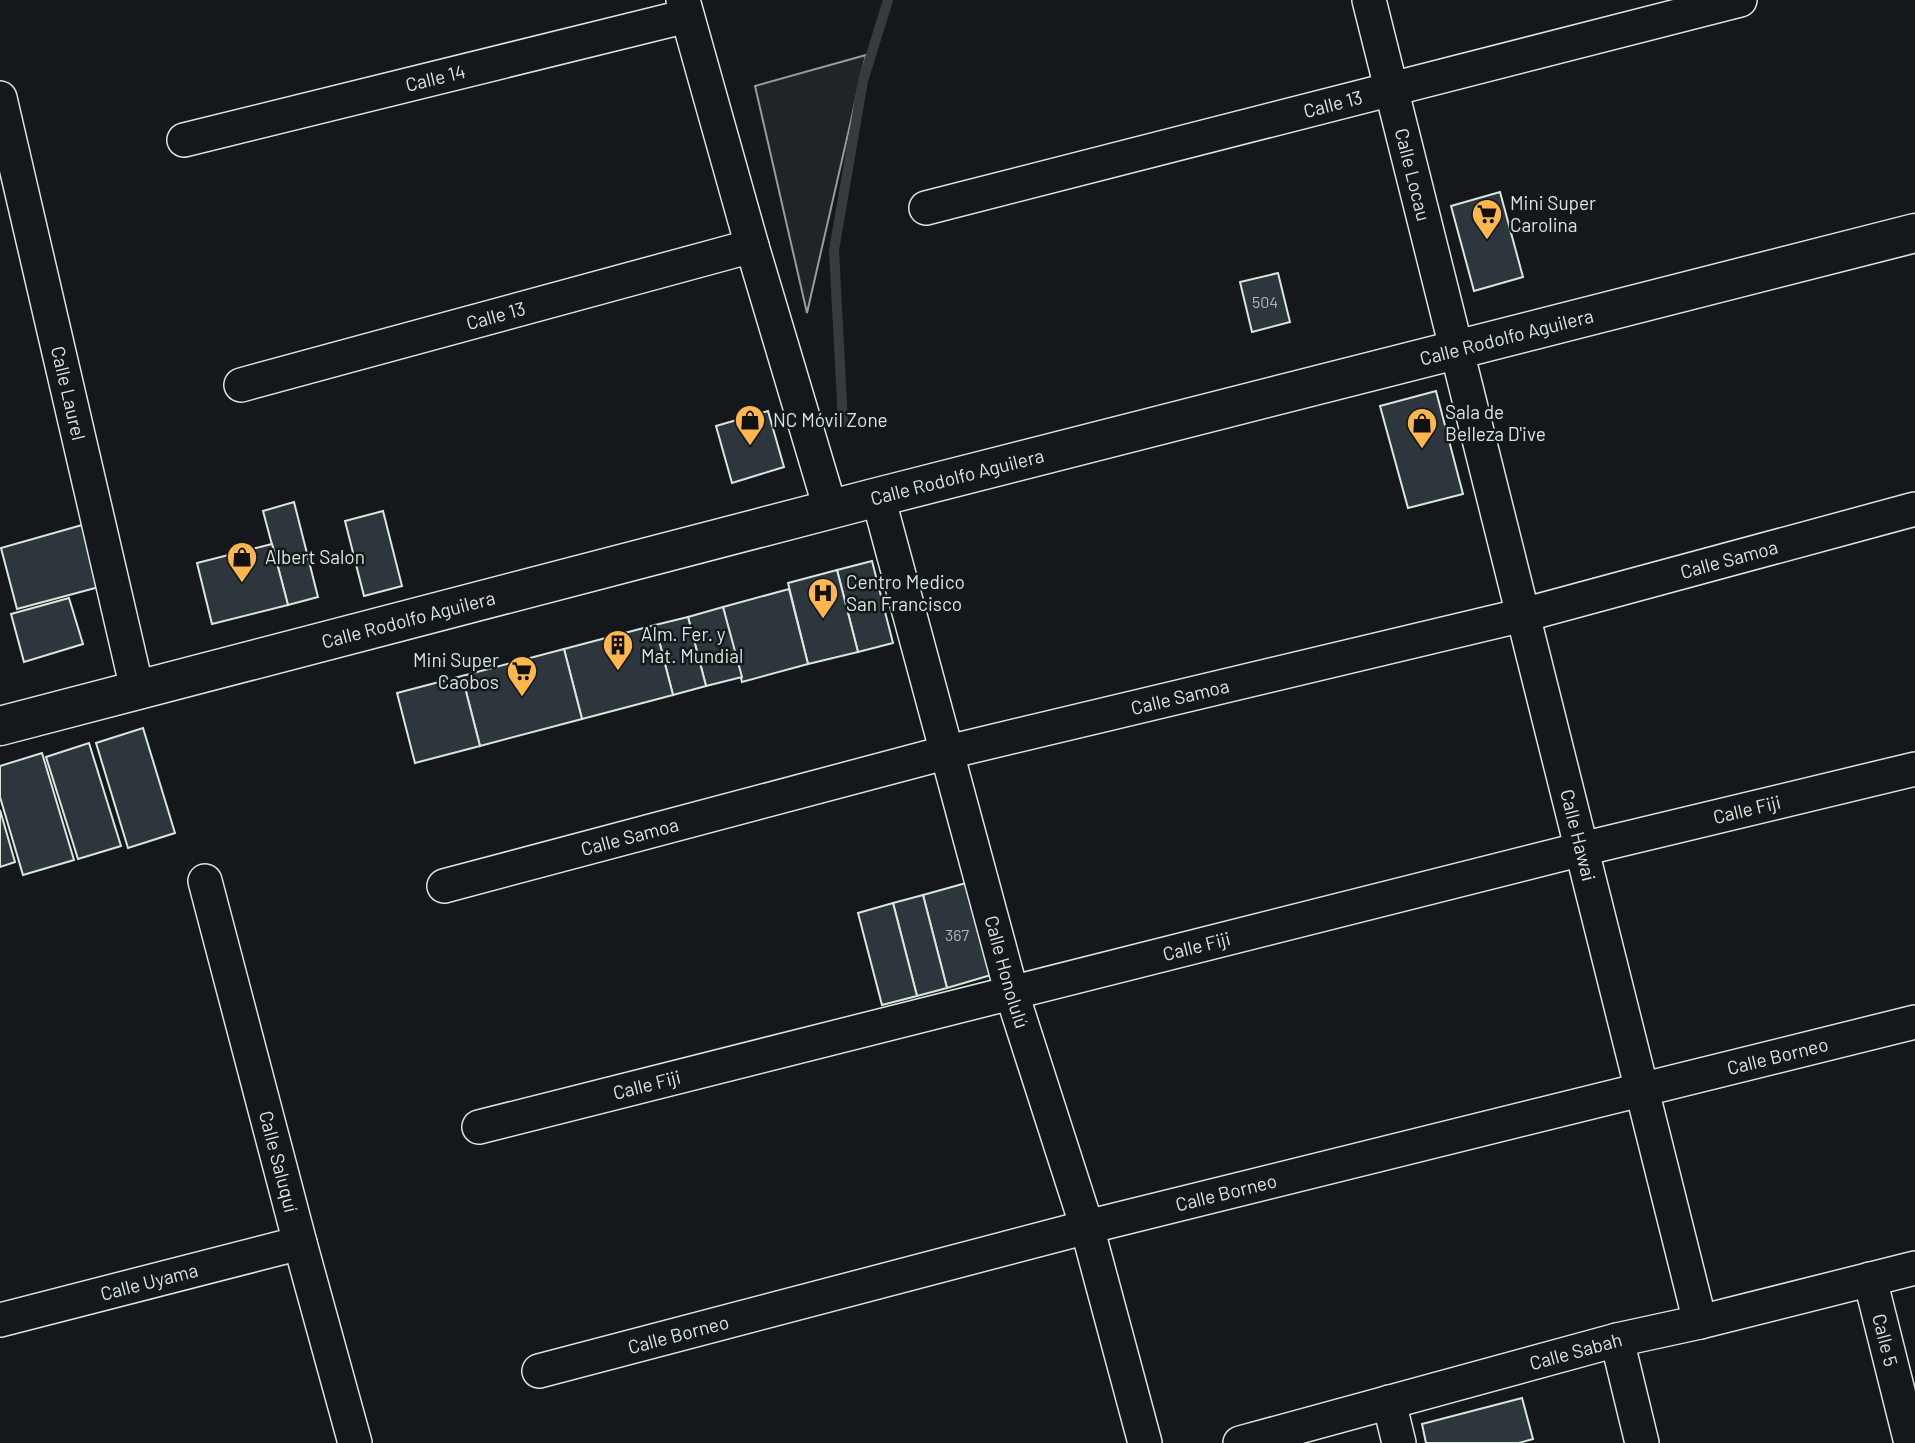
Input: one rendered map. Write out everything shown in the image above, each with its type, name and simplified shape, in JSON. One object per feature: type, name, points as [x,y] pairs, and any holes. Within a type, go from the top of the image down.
[{"type":"street","name":"Calle Locau","points":[[1369,0],[1457,349]]},
{"type":"street","name":"Calle 13","points":[[926,208],[1740,0]]},
{"type":"street","name":"Calle 14","points":[[184,140],[685,8]]},
{"type":"street","points":[[685,8],[831,511]]},
{"type":"street","name":"Calle Laurel","points":[[0,98],[137,689]]},
{"type":"street","name":"Calle Rodolfo Aguilera","points":[[0,726],[878,497],[1915,233]]},
{"type":"street","name":"Calle 13","points":[[241,385],[752,246]]},
{"type":"street","name":"Calle Hawai","points":[[1457,349],[1700,1322]]},
{"type":"street","name":"Calle Honolulú","points":[[878,497],[1013,994],[1087,1227],[1145,1443]]},
{"type":"street","name":"Calle Samoa","points":[[444,886],[948,752],[1523,615],[1915,509]]},
{"type":"street","name":"Calle Fiji","points":[[479,1127],[1582,849],[1915,769]]},
{"type":"street","name":"Calle Saluquí","points":[[205,881],[355,1443]]},
{"type":"street","name":"Calle Borneo","points":[[539,1371],[1087,1227],[1915,1022]]},
{"type":"street","name":"Calle Uyama","points":[[0,1320],[300,1243]]},
{"type":"street","name":"Calle Sabah","points":[[1240,1443],[1616,1340],[1700,1322],[1915,1268]]},
{"type":"street","name":"Calle 5","points":[[1870,1279],[1911,1443]]},
{"type":"street","points":[[1616,1340],[1642,1443]]},
{"type":"street","points":[[1389,1402],[1399,1443]]},
{"type":"shaded area","points":[[866,55],[807,313],[755,86]]},
{"type":"building","name":"Mini Super Carolina","points":[[1500,192],[1523,277],[1474,291],[1451,206]]},
{"type":"building","points":[[1278,273],[1290,322],[1252,332],[1240,282]]},
{"type":"building","name":"Sala de Belleza D'ive","points":[[1436,391],[1463,494],[1408,508],[1380,406]]},
{"type":"building","name":"NC Móvil Zone","points":[[768,411],[784,467],[732,483],[716,426]]},
{"type":"building","points":[[294,502],[318,597],[288,605],[263,511]]},
{"type":"building","points":[[383,511],[402,586],[364,596],[345,521]]},
{"type":"building","points":[[82,525],[99,587],[17,609],[1,548]]},
{"type":"building","name":"Albert Salon","points":[[272,544],[288,605],[212,624],[197,563]]},
{"type":"building","points":[[872,561],[893,643],[858,652],[837,570]]},
{"type":"building","name":"Centro Medico San Francisco","points":[[837,570],[858,652],[808,664],[788,583]]},
{"type":"building","points":[[789,589],[808,664],[742,682],[723,607]]},
{"type":"building","points":[[69,598],[83,644],[24,662],[11,614]]},
{"type":"building","points":[[723,607],[742,677],[706,686],[688,617]]},
{"type":"building","points":[[688,617],[706,686],[673,695],[655,625]]},
{"type":"building","name":"Alm. Fer. y Mat. Mundial","points":[[655,625],[673,695],[582,719],[564,649]]},
{"type":"building","name":"Mini Super Caobos","points":[[564,649],[582,719],[480,746],[462,676]]},
{"type":"building","points":[[462,676],[480,746],[415,763],[397,693]]},
{"type":"building","points":[[143,728],[175,833],[128,848],[96,743]]},
{"type":"building","points":[[89,743],[121,846],[78,859],[46,757]]},
{"type":"building","points":[[42,753],[74,860],[23,875],[0,797],[0,766]]},
{"type":"building","points":[[0,810],[15,862],[0,867]]},
{"type":"building","points":[[966,883],[991,975],[947,988],[923,895]]},
{"type":"building","points":[[923,895],[947,988],[917,996],[893,903]]},
{"type":"building","points":[[893,903],[917,996],[882,1005],[858,913]]},
{"type":"building","points":[[1522,1398],[1533,1439],[1519,1443],[1426,1443],[1422,1424]]},
{"type":"waterway","points":[[843,422],[834,250],[863,81],[888,0]]},
{"type":"place","name":"Mini Super Carolina","points":[[1487,241]]},
{"type":"place","name":"NC Móvil Zone","points":[[750,447]]},
{"type":"place","name":"Sala de Belleza D'ive","points":[[1422,450]]},
{"type":"place","name":"Albert Salon","points":[[242,584]]},
{"type":"place","name":"Centro Medico San Francisco","points":[[823,620]]},
{"type":"place","name":"Alm. Fer. y Mat. Mundial","points":[[618,672]]},
{"type":"place","name":"Mini Super Caobos","points":[[522,698]]}]
